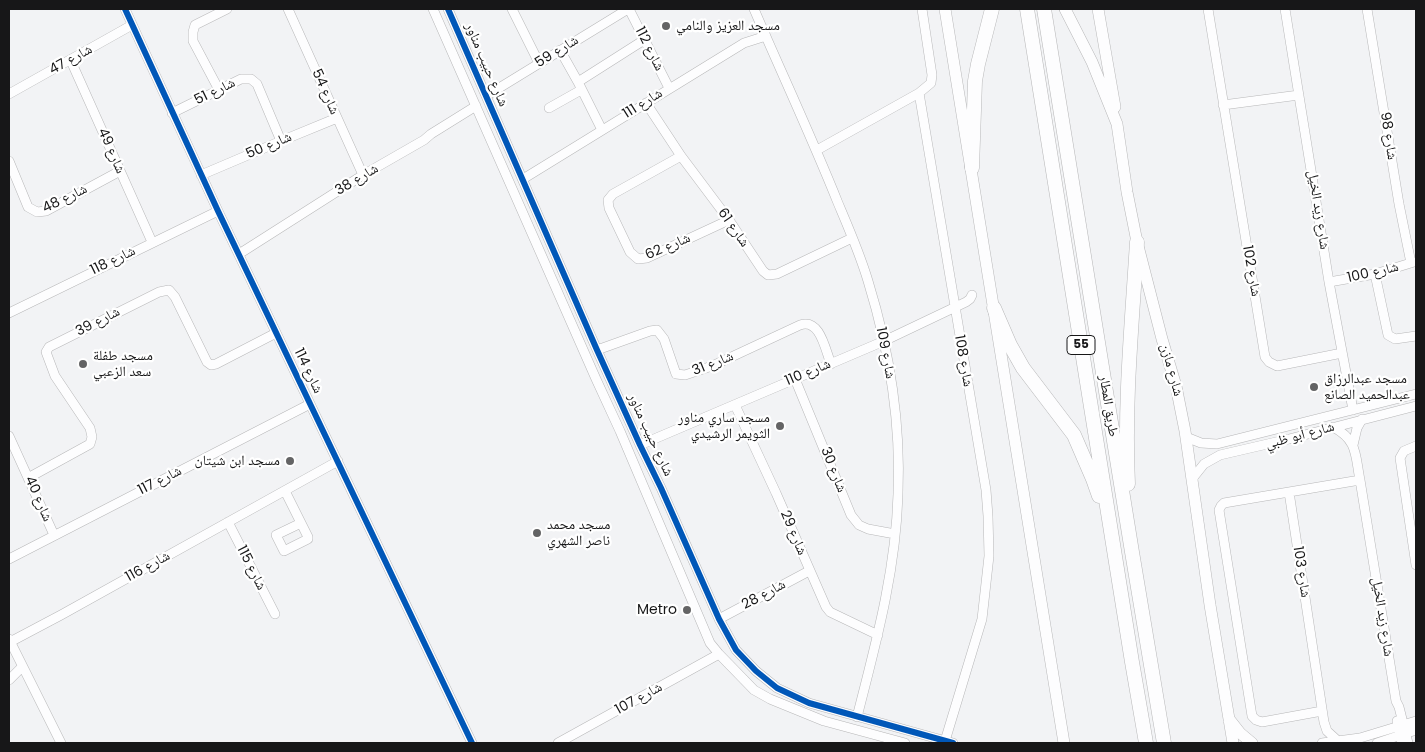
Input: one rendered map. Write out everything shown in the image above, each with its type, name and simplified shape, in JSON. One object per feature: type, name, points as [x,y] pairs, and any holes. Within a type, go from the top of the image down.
[{"type":"highway","points":[[972,168],[975,81],[992,9]]},
{"type":"highway","name":"طريق المطار","points":[[1027,9],[1132,662],[1133,683],[1146,743]]},
{"type":"highway","name":"طريق المطار","points":[[1044,9],[1164,743]]},
{"type":"highway","points":[[1132,552],[1126,440],[1137,242]]},
{"type":"highway","points":[[994,308],[1010,345],[1023,368],[1074,435],[1093,480],[1111,534]]},
{"type":"highway","points":[[1133,683],[1137,743]]},
{"type":"main road","points":[[945,9],[1064,743]]},
{"type":"main road","name":"شارع مازن","points":[[1065,9],[1092,62],[1117,124],[1137,242],[1176,386],[1186,437],[1233,743]]},
{"type":"main road","points":[[1098,9],[1117,124]]},
{"type":"main road","points":[[1055,743],[1060,726],[1059,714]]},
{"type":"main road","points":[[1228,718],[1240,733],[1252,743]]},
{"type":"street","name":"شارع 114","points":[[125,9],[201,176],[472,743]]},
{"type":"street","points":[[218,90],[193,41],[192,32],[195,25],[227,9]]},
{"type":"street","name":"شارع 54","points":[[288,9],[363,175]]},
{"type":"street","name":"شارع حبيب مناور","points":[[433,9],[614,417],[710,643],[754,690],[770,699],[824,721],[905,743]]},
{"type":"street","name":"شارع حبيب مناور","points":[[448,9],[597,350],[719,619],[736,650],[756,671],[777,688],[809,703],[949,742]]},
{"type":"street","points":[[512,9],[539,63]]},
{"type":"street","name":"شارع 59","points":[[486,96],[628,9]]},
{"type":"street","name":"شارع 112","points":[[628,9],[668,88]]},
{"type":"street","name":"شارع 109","points":[[754,9],[817,150],[868,279],[884,341],[891,380],[898,456],[895,534],[888,587],[857,717]]},
{"type":"street","points":[[817,150],[919,93],[931,82],[932,75],[922,9]]},
{"type":"street","name":"شارع 102","points":[[1208,9],[1267,360],[1277,366],[1342,354]]},
{"type":"street","name":"شارع زيد الخيل","points":[[1285,9],[1329,282],[1353,410]]},
{"type":"street","name":"شارع 98","points":[[1368,9],[1399,204],[1413,263]]},
{"type":"street","name":"شارع 47","points":[[9,94],[132,26]]},
{"type":"street","points":[[444,34],[449,38],[456,39],[458,35],[457,30]]},
{"type":"street","name":"شارع 111","points":[[523,179],[668,88],[744,43],[766,36]]},
{"type":"street","points":[[549,108],[644,40]]},
{"type":"street","points":[[560,50],[602,130]]},
{"type":"street","name":"شارع 49","points":[[71,61],[152,242]]},
{"type":"street","name":"شارع 51","points":[[172,113],[241,79],[250,79],[257,84],[282,140]]},
{"type":"street","name":"شارع 108","points":[[919,93],[986,490],[988,516],[989,556],[982,619],[949,742]]},
{"type":"street","points":[[1223,105],[1299,95]]},
{"type":"street","name":"شارع 61","points":[[646,103],[681,156],[763,271],[768,275],[777,274],[852,238]]},
{"type":"street","name":"شارع 38","points":[[239,254],[476,106]]},
{"type":"street","name":"شارع 50","points":[[201,176],[337,118]]},
{"type":"street","name":"شارع 62","points":[[681,156],[613,194],[608,200],[609,208],[630,252],[638,259],[647,258],[728,220]]},
{"type":"street","name":"شارع 48","points":[[9,161],[28,207],[37,212],[46,211],[120,171]]},
{"type":"street","name":"شارع 118","points":[[11,312],[218,210]]},
{"type":"street","points":[[548,270],[552,271],[555,269],[558,260]]},
{"type":"street","name":"شارع 100","points":[[1329,282],[1375,274],[1413,263]]},
{"type":"street","points":[[1375,274],[1388,335],[1395,339],[1416,336]]},
{"type":"street","name":"شارع 39","points":[[28,478],[90,444],[92,438],[90,428],[55,376],[46,352],[49,346],[159,292],[169,290],[175,297],[207,362],[211,365],[276,333]]},
{"type":"street","name":"شارع 110","points":[[640,445],[884,341],[966,302],[972,295]]},
{"type":"street","points":[[9,302],[11,312]]},
{"type":"street","name":"شارع 31","points":[[597,350],[657,330],[664,339],[674,371],[676,374],[685,375],[712,366],[800,325],[809,324],[818,330],[831,364]]},
{"type":"street","name":"شارع 30","points":[[796,379],[852,515],[859,525],[868,529],[895,534]]},
{"type":"street","name":"شارع أبو ظبي","points":[[1186,437],[1201,443],[1217,444],[1416,394]]},
{"type":"street","name":"شارع 117","points":[[9,559],[310,404]]},
{"type":"street","name":"شارع 29","points":[[735,405],[826,607],[830,612],[878,635]]},
{"type":"street","name":"شارع أبو ظبي","points":[[1192,479],[1204,464],[1220,455],[1416,406]]},
{"type":"street","points":[[614,417],[615,413],[623,410],[626,414]]},
{"type":"street","points":[[1353,444],[1357,428],[1362,419]]},
{"type":"street","points":[[1333,427],[1345,434],[1353,444]]},
{"type":"street","points":[[1284,428],[1284,436],[1289,439]]},
{"type":"street","name":"شارع 40","points":[[9,436],[54,535]]},
{"type":"street","name":"شارع زيد الخيل","points":[[1353,444],[1396,701],[1399,707],[1402,733],[1408,743]]},
{"type":"street","points":[[1416,446],[1402,452],[1400,462],[1416,565]]},
{"type":"street","name":"شارع 116","points":[[9,640],[61,615],[338,461]]},
{"type":"street","points":[[1322,711],[1262,722],[1252,716],[1219,508],[1224,504],[1360,480]]},
{"type":"street","points":[[285,491],[300,522]]},
{"type":"street","name":"شارع 103","points":[[1289,492],[1324,722],[1330,735],[1338,741]]},
{"type":"street","name":"شارع 115","points":[[228,522],[275,614]]},
{"type":"street","name":"شارع 28","points":[[719,619],[810,571]]},
{"type":"street","points":[[684,580],[687,582],[695,579],[698,572]]},
{"type":"street","points":[[691,597],[697,589],[706,590]]},
{"type":"street","points":[[9,640],[61,743]]},
{"type":"street","name":"شارع 107","points":[[558,743],[719,654]]},
{"type":"street","points":[[9,680],[22,667]]},
{"type":"street","points":[[1377,743],[1402,733],[1416,721]]},
{"type":"street","points":[[1316,743],[1322,733],[1324,722]]},
{"type":"street","points":[[889,739],[893,738],[896,734],[894,726]]},
{"type":"street","points":[[905,743],[903,736],[908,730]]},
{"type":"street","points":[[1322,743],[1416,730]]},
{"type":"cycle path","points":[[125,9],[218,211],[472,743]]},
{"type":"cycle path","points":[[448,9],[597,350],[719,619],[736,650],[756,671],[777,688],[809,703],[953,743]]},
{"type":"place","name":"مسجد العزيز والنامي","points":[[666,26]]},
{"type":"place","name":"مسجد طفلة سعد الزعبي","points":[[83,364]]},
{"type":"place","name":"مسجد عبدالرزاق عبدالحميد الصانع","points":[[1314,387]]},
{"type":"place","name":"مسجد ساري مناور الثويمر الرشيدي","points":[[780,426]]},
{"type":"place","name":"مسجد ابن شيتان","points":[[290,461]]},
{"type":"place","name":"مسجد محمد ناصر الشهري","points":[[537,533]]},
{"type":"place","name":"Metro","points":[[687,610]]}]
